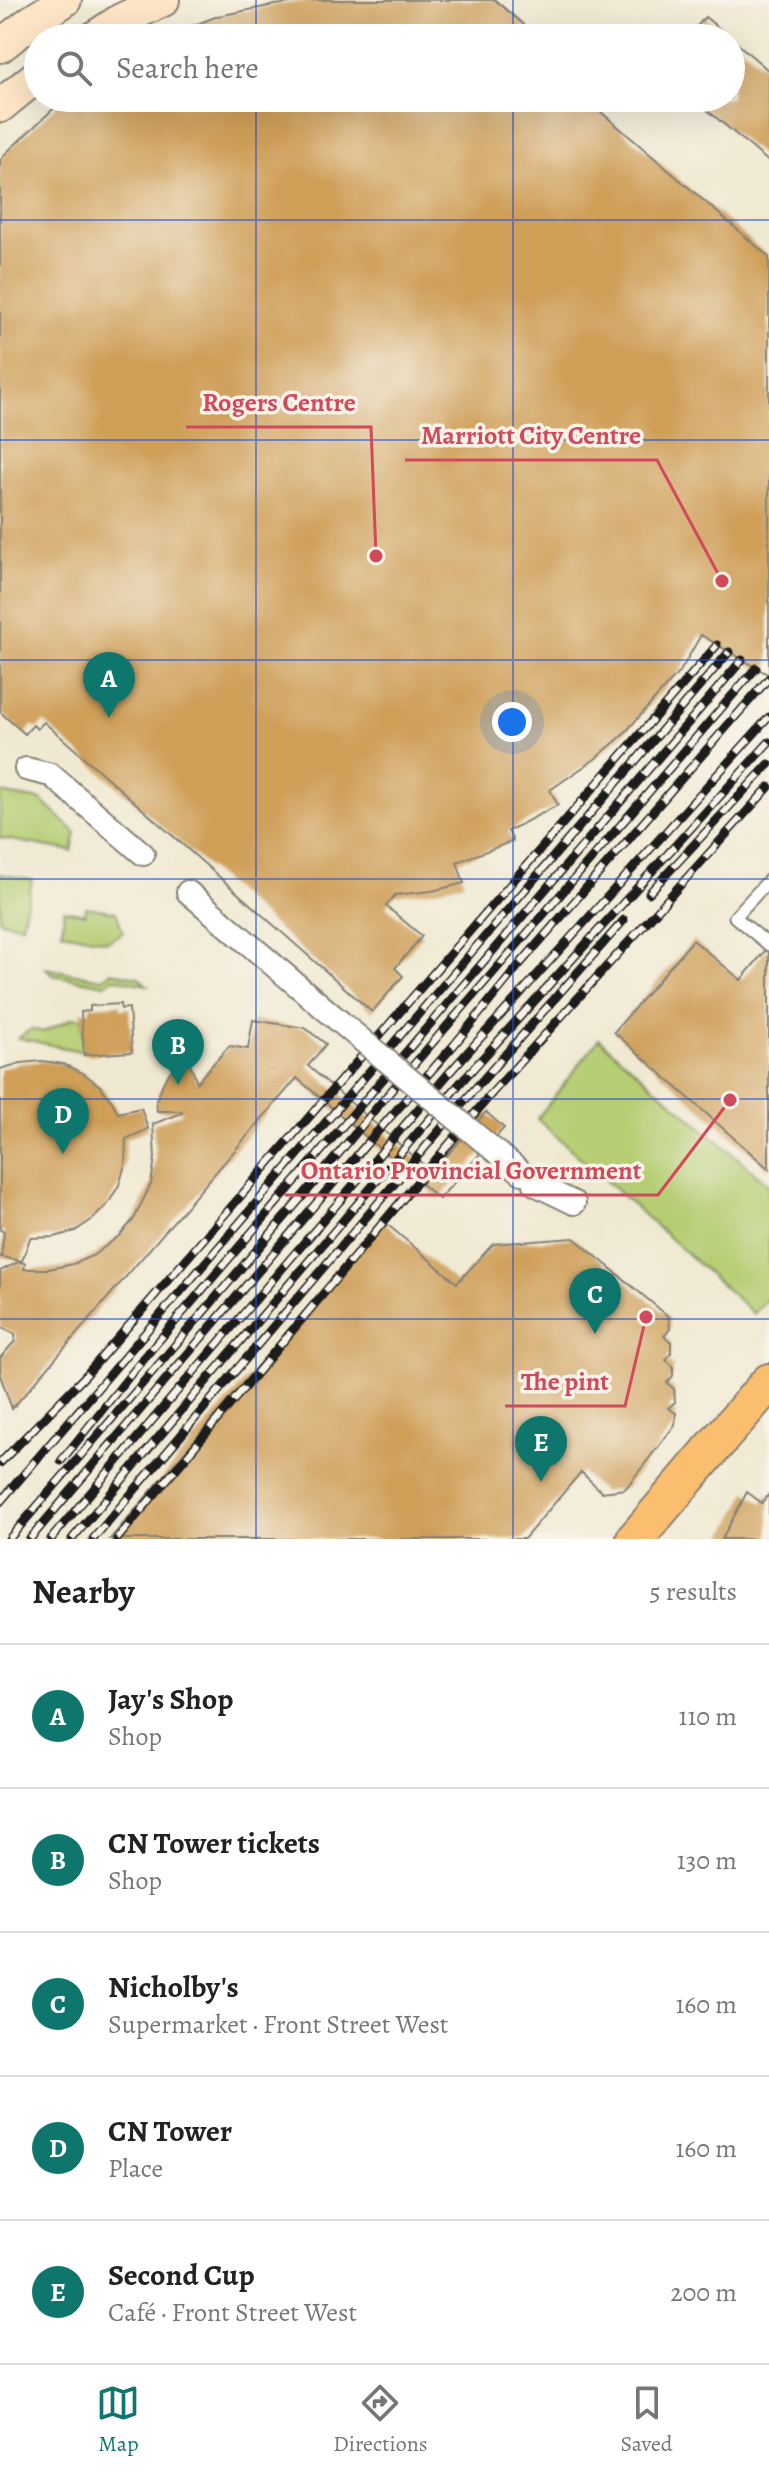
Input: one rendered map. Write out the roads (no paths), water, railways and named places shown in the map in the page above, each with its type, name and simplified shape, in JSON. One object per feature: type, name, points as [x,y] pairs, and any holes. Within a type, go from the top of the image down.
[{"type":"main road","points":[[635,1539],[768,1384]]},
{"type":"street","points":[[31,24],[65,0]]},
{"type":"street","points":[[115,24],[163,0]]},
{"type":"street","points":[[0,46],[24,29]]},
{"type":"street","points":[[3,96],[24,83]]},
{"type":"street","points":[[26,769],[51,775],[143,854]]},
{"type":"street","points":[[188,892],[528,1178],[574,1203]]},
{"type":"lane","points":[[769,880],[735,917],[769,945]]},
{"type":"railway","points":[[0,1463],[86,1375],[717,645]]},
{"type":"railway","points":[[0,1502],[729,652]]},
{"type":"railway","points":[[61,1461],[143,1359],[742,660]]},
{"type":"railway","points":[[9,1539],[756,668]]},
{"type":"railway","points":[[30,1539],[520,964],[769,678]]},
{"type":"railway","points":[[51,1539],[449,1073],[769,717]]},
{"type":"railway","points":[[72,1539],[461,1082],[769,742]]},
{"type":"railway","points":[[649,893],[769,764]]},
{"type":"railway","points":[[117,1539],[492,1093],[769,787]]},
{"type":"railway","points":[[93,1539],[473,1091],[624,920]]},
{"type":"place","name":"Rogers Centre","points":[[376,556]]},
{"type":"place","name":"Marriott City Centre","points":[[722,581]]},
{"type":"place","name":"Jay's Shop","points":[[109,718]]},
{"type":"place","name":"CN Tower tickets","points":[[178,1085]]},
{"type":"place","name":"Ontario Provincial Government","points":[[730,1100]]},
{"type":"place","name":"CN Tower","points":[[63,1154]]},
{"type":"place","name":"The pint","points":[[646,1317]]},
{"type":"place","name":"Nicholby's","points":[[595,1334]]},
{"type":"place","name":"Second Cup","points":[[541,1482]]}]
